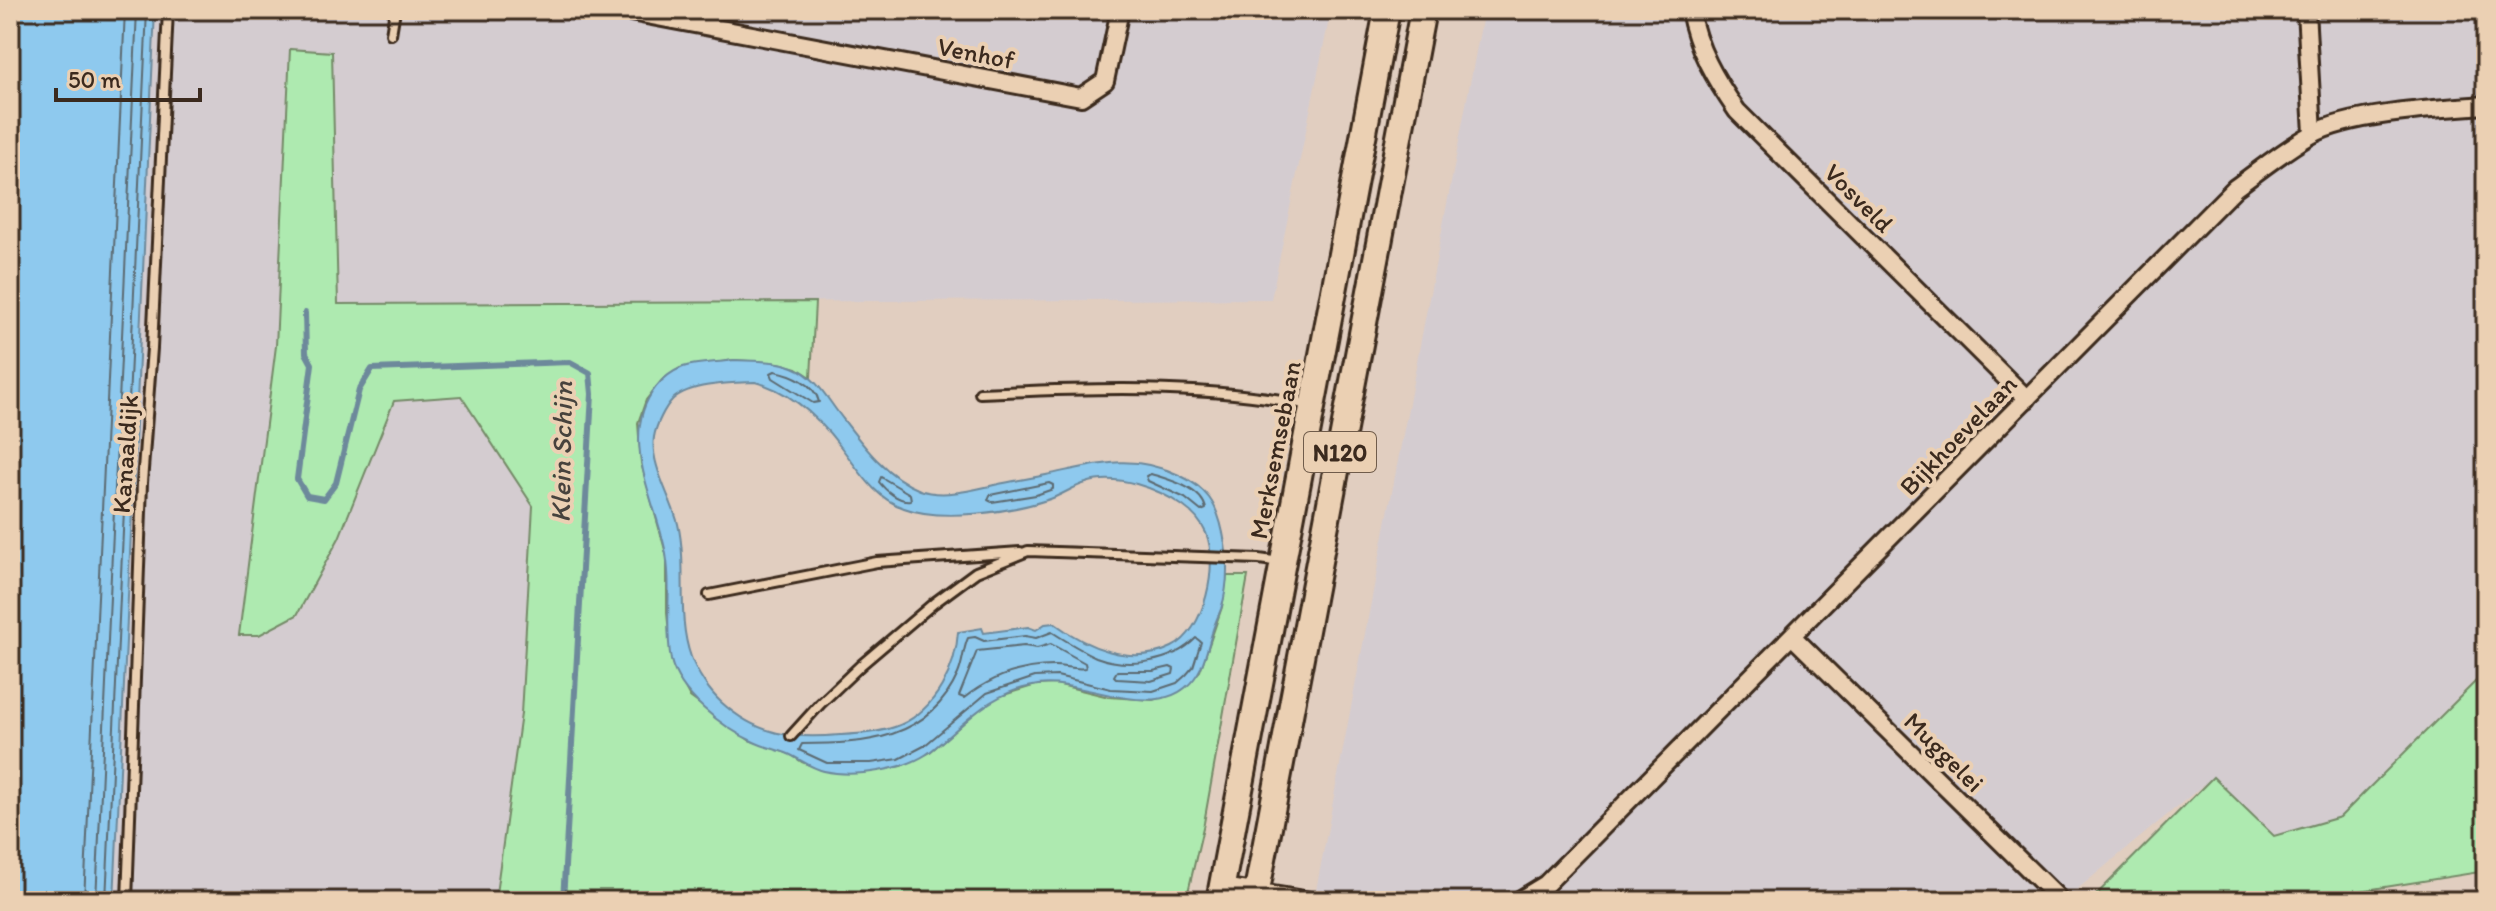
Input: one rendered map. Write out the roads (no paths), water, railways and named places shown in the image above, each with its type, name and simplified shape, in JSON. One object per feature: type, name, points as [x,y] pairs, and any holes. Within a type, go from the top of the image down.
[{"type":"main road","name":"Merksemsebaan","points":[[1221,894],[1387,10]]},
{"type":"main road","name":"N120","points":[[1256,897],[1423,10]]},
{"type":"street","name":"Venhof","points":[[620,10],[1081,97],[1105,81],[1120,10]]},
{"type":"street","name":"Vosveld","points":[[1690,10],[1694,30],[1712,76],[1737,111],[2027,399]]},
{"type":"street","points":[[2306,10],[2313,133]]},
{"type":"street","name":"Bijkhoevelaan","points":[[1518,901],[1546,884],[2235,188],[2313,133],[2358,120],[2436,108],[2486,105]]},
{"type":"street","name":"Muggelei","points":[[1793,637],[2061,901]]},
{"type":"street","points":[[1221,894],[1310,901]]},
{"type":"lane","name":"Kanaaldijk","points":[[127,901],[142,483],[152,348],[168,10]]},
{"type":"lane","points":[[391,34],[395,10]]},
{"type":"lane","points":[[980,393],[1172,389],[1312,405]]},
{"type":"lane","points":[[709,595],[877,562],[1028,551],[1282,562]]},
{"type":"lane","points":[[791,736],[861,665],[934,603],[976,572],[1028,551]]},
{"type":"water","points":[[10,10],[155,10],[114,901],[10,901]]},
{"type":"water","points":[[734,360],[771,362],[801,371],[820,388],[885,468],[920,490],[962,492],[1081,468],[1128,462],[1161,468],[1197,485],[1218,514],[1227,561],[1224,600],[1198,673],[1183,689],[1165,698],[1145,700],[1057,685],[1021,689],[992,701],[921,758],[895,768],[865,773],[819,770],[729,728],[693,697],[683,685],[671,660],[665,549],[647,488],[639,446],[645,406],[662,381],[683,367]],"holes":[[[755,382],[768,386],[813,415],[876,490],[904,508],[937,514],[976,514],[1047,500],[1098,480],[1136,484],[1173,499],[1199,521],[1210,546],[1210,579],[1201,612],[1193,627],[1172,647],[1141,655],[1110,652],[1080,640],[1054,623],[1036,630],[1028,627],[984,633],[982,628],[958,632],[953,659],[942,686],[924,709],[900,725],[870,733],[807,736],[777,733],[749,722],[712,693],[691,657],[684,625],[681,541],[675,514],[655,459],[654,437],[667,407],[681,394],[724,384]]]},
{"type":"waterway","name":"Klein Schijn","points":[[305,313],[306,353],[312,364],[297,479],[307,496],[324,499],[336,483],[359,390],[372,369],[570,362],[590,373],[592,394],[563,901]]}]
